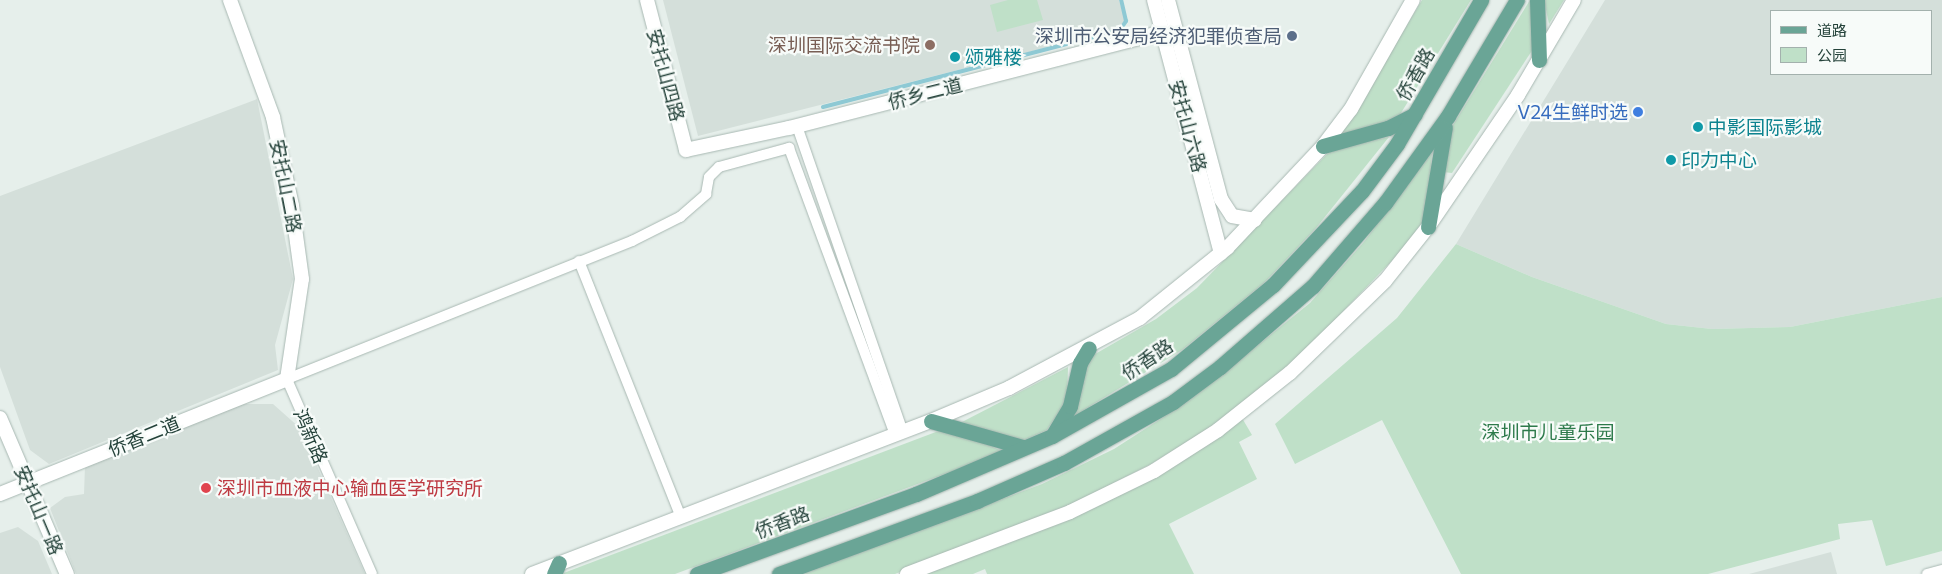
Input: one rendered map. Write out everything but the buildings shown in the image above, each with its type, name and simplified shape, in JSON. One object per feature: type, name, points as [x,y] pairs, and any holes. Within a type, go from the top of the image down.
[{"type":"main road","name":"侨香路","points":[[697,574],[916,494],[1025,448],[1052,436],[1171,369],[1230,323],[1362,192],[1416,114],[1481,0]]},
{"type":"main road","points":[[780,574],[977,501],[1064,463],[1173,402],[1313,286],[1385,203],[1448,116],[1517,0]]},
{"type":"main road","points":[[1537,0],[1539,60]]},
{"type":"main road","points":[[1323,146],[1388,128],[1416,114]]},
{"type":"main road","points":[[1428,227],[1448,116]]},
{"type":"main road","points":[[1052,436],[1070,406],[1080,363],[1089,348]]},
{"type":"main road","points":[[931,421],[1025,448]]},
{"type":"street","name":"安托山二路","points":[[230,0],[273,117],[292,206],[301,289],[287,379]]},
{"type":"street","name":"安托山四路","points":[[647,0],[686,150]]},
{"type":"street","name":"安托山六路","points":[[1154,0],[1221,253]]},
{"type":"street","name":"安托山六路","points":[[1168,0],[1221,199],[1232,216],[1255,220]]},
{"type":"street","points":[[532,574],[556,569],[680,515],[931,421],[1089,348],[1168,298],[1221,253],[1255,220],[1323,146],[1350,109],[1413,0]]},
{"type":"street","points":[[907,574],[1101,497],[1154,471],[1218,430],[1314,352],[1385,280],[1428,227],[1539,60],[1574,0]]},
{"type":"street","name":"侨乡二道","points":[[686,150],[798,126],[1163,32]]},
{"type":"street","points":[[798,126],[899,433]]},
{"type":"street","points":[[287,379],[579,261],[680,217],[706,194],[709,177],[719,167],[789,148],[899,433]]},
{"type":"street","points":[[579,261],[680,515]]},
{"type":"street","name":"侨香二道","points":[[0,494],[287,379]]},
{"type":"street","name":"鸿新路","points":[[287,379],[372,574]]},
{"type":"street","name":"安托山一路","points":[[0,418],[67,574]]},
{"type":"street","points":[[1927,574],[1942,570]]},
{"type":"shaded area","points":[[663,0],[1119,0],[1125,21],[1120,29],[698,136]]},
{"type":"shaded area","name":"印力中心","points":[[1605,0],[1942,0],[1942,297],[1790,327],[1712,329],[1666,324],[1532,277],[1456,244]]},
{"type":"shaded area","points":[[257,99],[293,279],[275,345],[278,370],[49,464],[30,450],[0,367],[0,196]]},
{"type":"shaded area","name":"深圳市血液中心输血医学研究所","points":[[237,404],[273,404],[300,428],[365,574],[76,574],[50,508],[65,497],[84,494],[85,466]]},
{"type":"shaded area","points":[[18,527],[38,541],[52,574],[0,574],[0,533]]},
{"type":"shaded area","points":[[1831,552],[1837,574],[1749,574]]},
{"type":"green space","points":[[1008,0],[1037,0],[1043,20],[997,32],[990,5]]},
{"type":"green space","points":[[1422,0],[1471,0],[1396,121],[1341,134]]},
{"type":"green space","points":[[1530,0],[1535,46],[1452,173],[1443,172],[1445,138]]},
{"type":"green space","points":[[1544,0],[1564,0],[1549,24]]},
{"type":"green space","points":[[1389,137],[1316,228],[1265,282],[1182,350],[1074,416],[1090,357],[1156,319],[1197,288],[1332,149]]},
{"type":"green space","points":[[1432,153],[1427,216],[1410,242],[1300,356],[1212,426],[1151,464],[1060,510],[895,574],[803,574],[1042,484],[1114,449],[1190,400],[1310,303],[1363,243]]},
{"type":"green space","name":"深圳市儿童乐园","points":[[1456,244],[1532,277],[1666,324],[1712,329],[1790,327],[1942,297],[1942,551],[1886,566],[1872,520],[1838,524],[1840,539],[1708,574],[1461,574],[1382,420],[1295,464],[1275,424],[1397,318]]},
{"type":"green space","points":[[1068,367],[1067,400],[1047,430],[1020,442],[962,422]]},
{"type":"green space","points":[[1242,418],[1252,435],[1239,442],[1257,479],[1169,524],[1194,574],[987,574],[985,569],[973,574],[919,574],[1134,487],[1208,445]]},
{"type":"green space","points":[[949,427],[1004,452],[675,574],[561,574]]},
{"type":"waterway","points":[[823,107],[1120,30],[1126,21],[1121,0]]},
{"type":"place","name":"深圳市公安局经济犯罪侦查局","points":[[1292,36]]},
{"type":"place","name":"深圳国际交流书院","points":[[930,45]]},
{"type":"place","name":"颂雅楼","points":[[955,57]]},
{"type":"place","name":"V24生鲜时选","points":[[1638,112]]},
{"type":"place","name":"中影国际影城","points":[[1698,127]]},
{"type":"place","name":"印力中心","points":[[1671,160]]},
{"type":"place","name":"深圳市血液中心输血医学研究所","points":[[206,488]]}]
